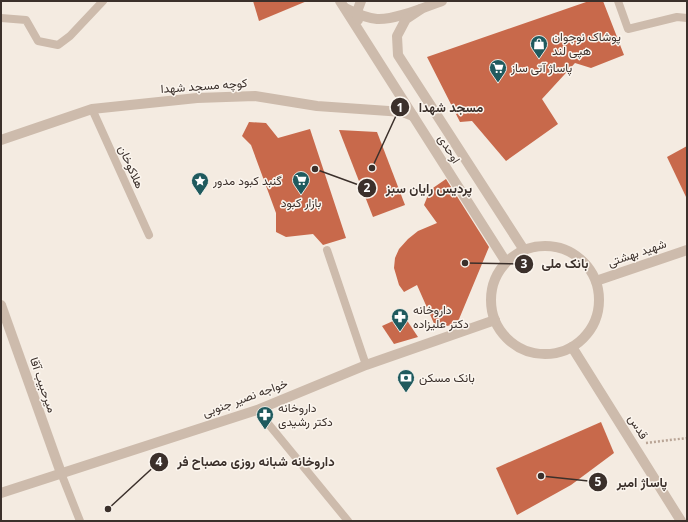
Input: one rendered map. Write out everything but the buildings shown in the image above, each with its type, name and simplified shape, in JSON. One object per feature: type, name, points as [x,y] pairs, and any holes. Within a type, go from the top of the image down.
[{"type":"street","points":[[358,29],[358,9],[361,1]]},
{"type":"street","points":[[342,4],[358,14],[377,19],[402,15],[442,1]]},
{"type":"street","name":"اوحدی","points":[[342,4],[506,262]]},
{"type":"street","name":"اوحدی","points":[[421,9],[406,20],[397,36],[398,55],[524,250]]},
{"type":"street","name":"کوچه مسجد شهدا","points":[[1,140],[92,109],[197,98],[255,96],[317,106],[403,112],[413,116]]},
{"type":"street","points":[[541,245],[559,247],[575,254],[588,266],[596,281],[600,296],[599,310],[594,324],[586,336],[572,347],[554,354],[536,353],[518,347],[504,335],[495,320],[491,295],[498,272],[514,255],[524,250],[541,245]]},
{"type":"street","name":"شهید بهشتی","points":[[596,281],[687,250]]},
{"type":"street","name":"میرحبیب آقا","points":[[1,304],[61,474]]},
{"type":"street","name":"خواجه نصیر جنوبی","points":[[1,493],[257,410],[366,365],[495,320]]},
{"type":"street","name":"قدس","points":[[572,347],[681,521]]},
{"type":"lane","points":[[1,18],[26,20],[38,41],[58,45],[70,36],[103,1]]},
{"type":"lane","points":[[618,1],[628,29],[677,17],[687,18]]},
{"type":"lane","name":"هلاکوخان","points":[[92,109],[149,235]]},
{"type":"lane","points":[[327,250],[366,365]]},
{"type":"lane","points":[[257,410],[348,521]]},
{"type":"lane","points":[[61,474],[80,521]]},
{"type":"path","points":[[634,444],[687,438]]},
{"type":"place","name":"پوشاک نوجوان هپی لند","points":[[539,59]]},
{"type":"place","name":"پاساژ آتی ساز","points":[[498,83]]},
{"type":"place","name":"مسجد شهدا","points":[[372,168]]},
{"type":"place","name":"پردیس رایان سبز","points":[[315,169]]},
{"type":"place","name":"بازار کبود","points":[[301,195]]},
{"type":"place","name":"گنبد کبود مدور","points":[[200,196]]},
{"type":"place","name":"بانک ملی","points":[[465,263]]},
{"type":"place","name":"داروخانه دکتر علیزاده","points":[[400,332]]},
{"type":"place","name":"بانک مسکن","points":[[406,393]]},
{"type":"place","name":"داروخانه دکتر رشیدی","points":[[265,430]]},
{"type":"place","name":"پاساژ امیر","points":[[541,476]]},
{"type":"place","name":"داروخانه شبانه روزی مصباح فر","points":[[108,509]]}]
